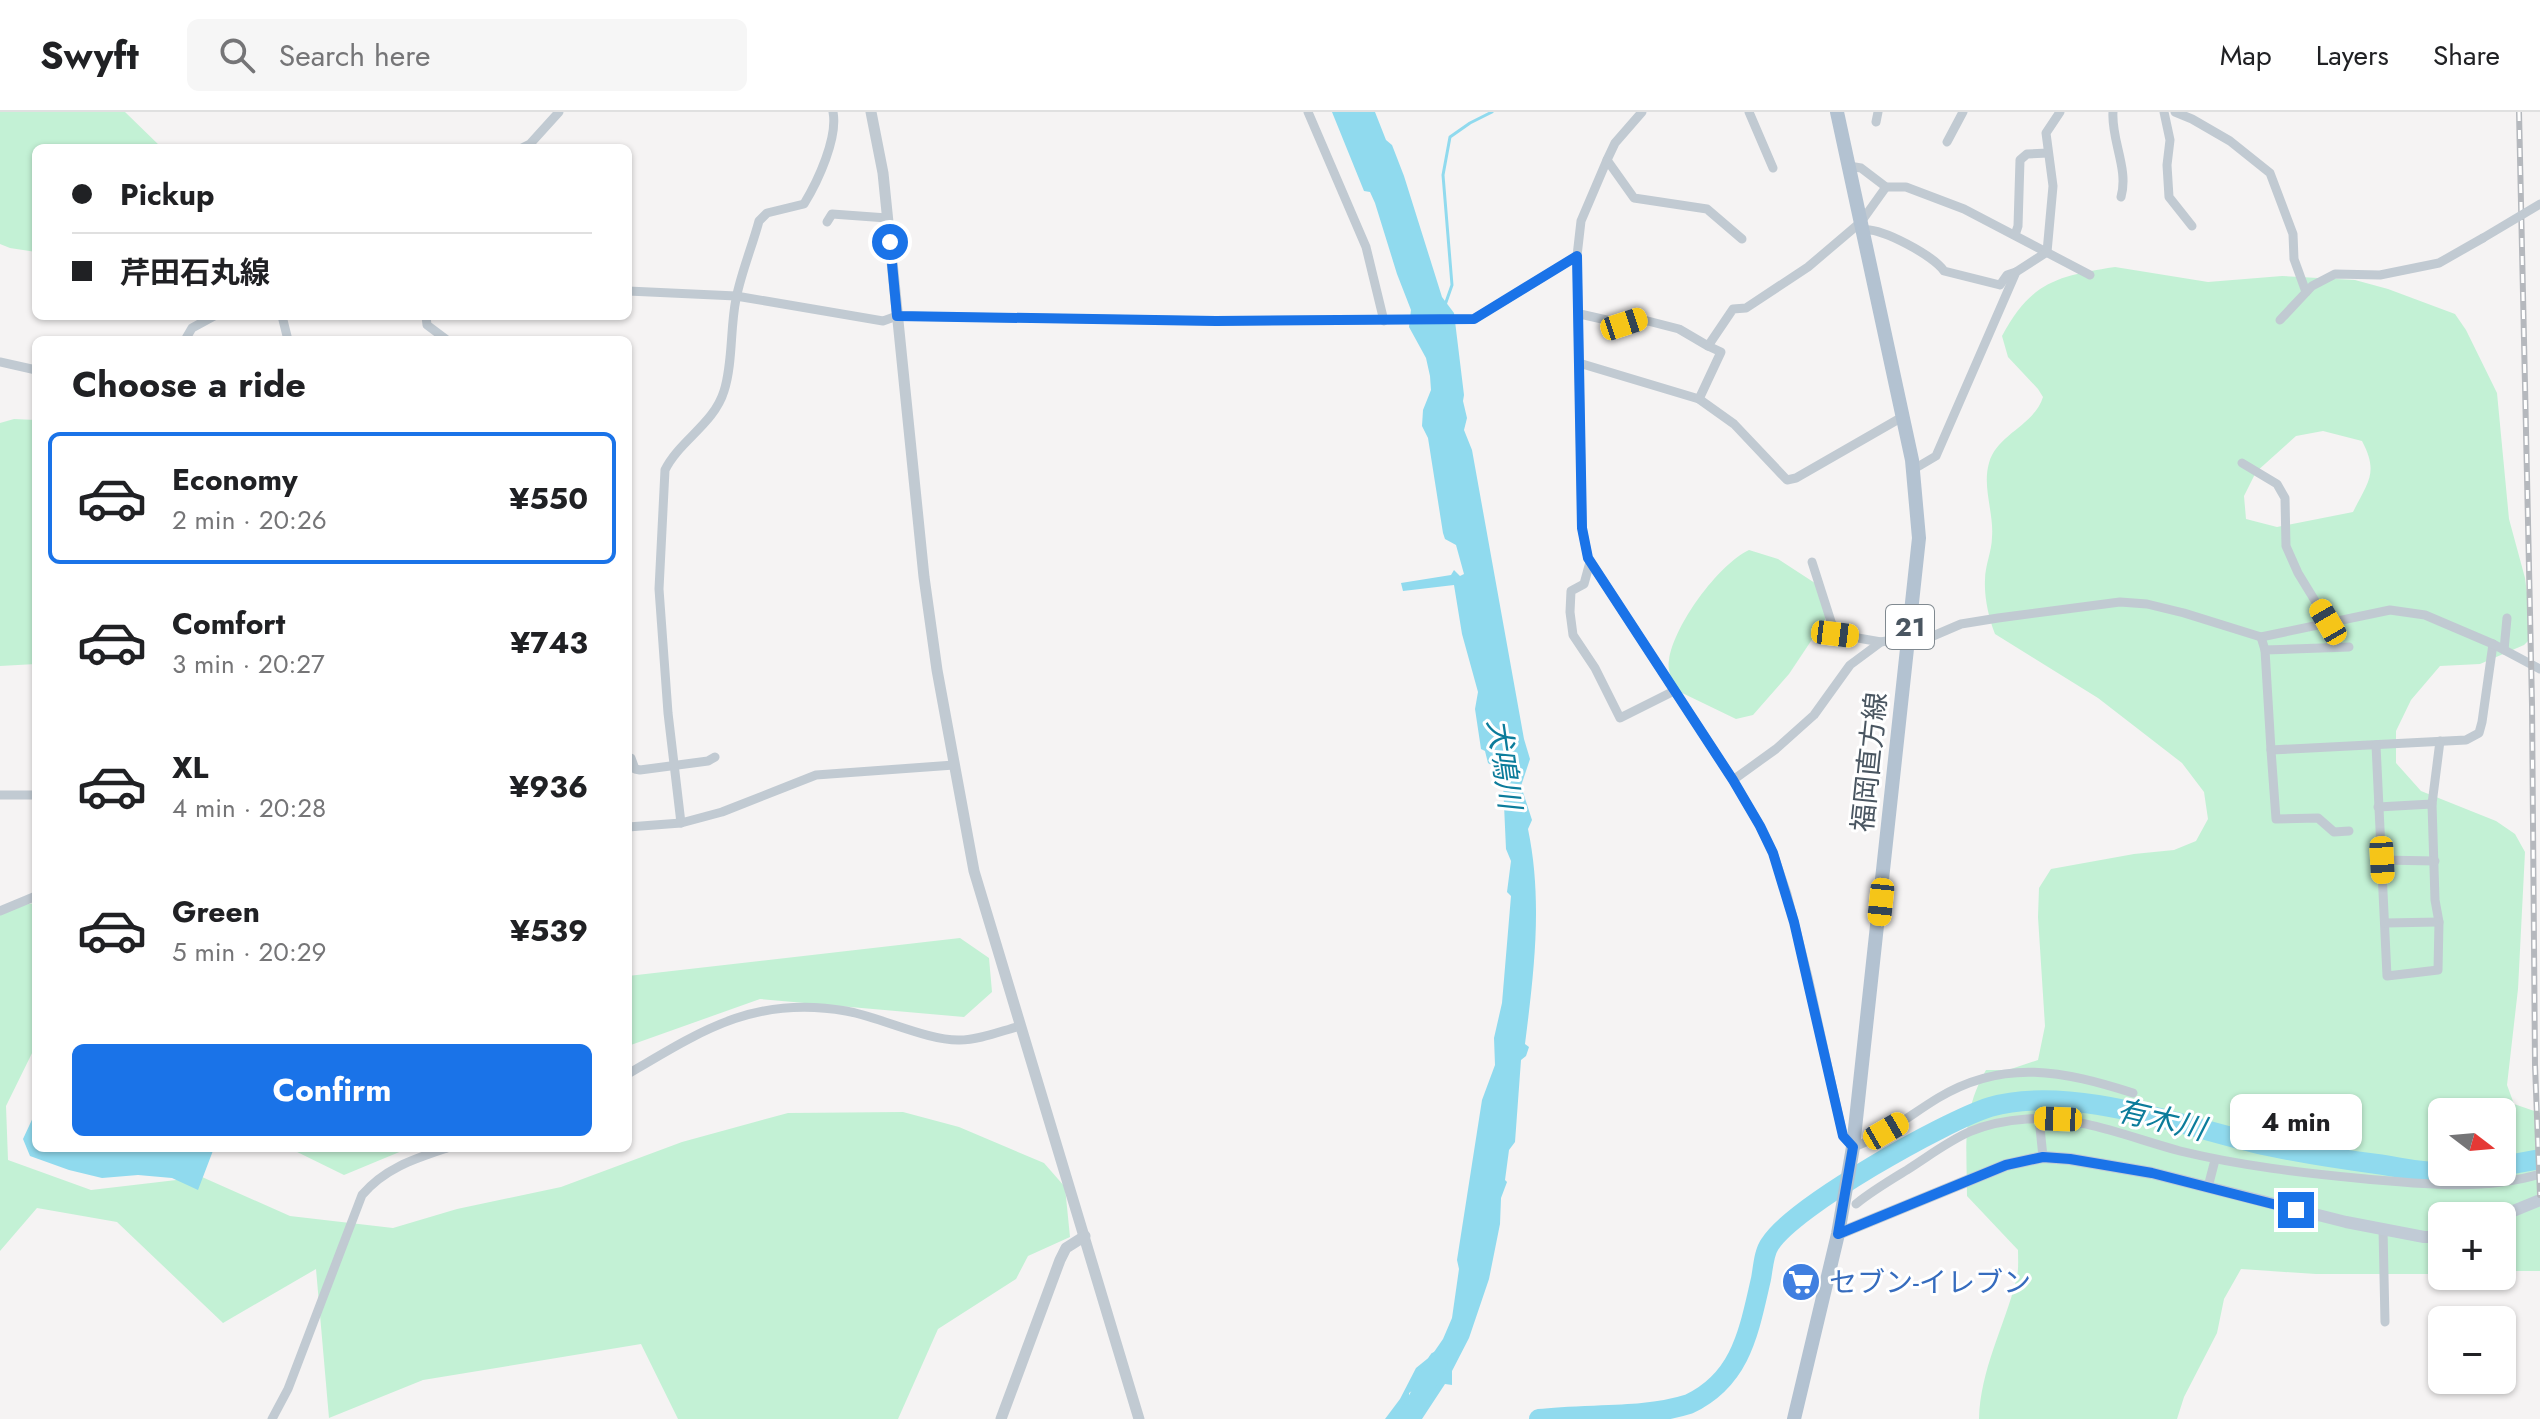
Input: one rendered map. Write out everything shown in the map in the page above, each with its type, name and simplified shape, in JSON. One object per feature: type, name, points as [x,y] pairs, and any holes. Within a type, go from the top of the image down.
[{"type":"main road","name":"福岡直方線","points":[[1794,1419],[1838,1234],[1852,1153],[1919,538],[1914,469],[1904,416],[1837,112]]},
{"type":"main road","points":[[1838,1234],[2006,1165],[2043,1157],[2112,1165],[2296,1210],[2428,1237]]},
{"type":"main road","points":[[2516,1210],[2540,1200]]},
{"type":"street","points":[[530,144],[559,112]]},
{"type":"street","points":[[681,823],[658,577],[665,470],[672,457],[692,439],[716,407],[724,391],[736,296],[759,221],[767,213],[804,204],[813,190],[834,131],[833,112]]},
{"type":"street","points":[[871,112],[883,173],[924,577],[937,670],[974,871],[1139,1419]]},
{"type":"street","points":[[1308,112],[1366,247],[1384,321]]},
{"type":"street","points":[[1642,112],[1615,143],[1581,221],[1577,256],[1582,528],[1590,562],[1760,826],[1787,894],[1843,1136],[1852,1153],[1962,1086],[1988,1078],[2033,1071],[2060,1073],[2133,1093]]},
{"type":"street","points":[[1749,112],[1773,168]]},
{"type":"street","points":[[1947,142],[1963,112]]},
{"type":"street","points":[[2047,252],[2053,186],[2046,133],[2060,112]]},
{"type":"street","points":[[2113,112],[2112,125],[2121,163],[2121,197]]},
{"type":"street","points":[[2164,112],[2170,140],[2167,165],[2169,197],[2192,226]]},
{"type":"street","points":[[2175,112],[2230,141],[2270,173],[2293,234],[2294,259],[2306,292]]},
{"type":"street","points":[[2015,235],[2020,160],[2027,154],[2048,153]]},
{"type":"street","points":[[1607,160],[1613,164],[1634,198],[1707,209],[1742,239]]},
{"type":"street","points":[[1849,166],[1861,168],[1886,187],[1906,187],[1964,209],[2090,275]]},
{"type":"street","points":[[1708,346],[1733,309],[1746,308],[1862,226],[1886,187]]},
{"type":"street","points":[[2280,320],[2312,286],[2335,274],[2380,275],[2439,263],[2540,204]]},
{"type":"street","points":[[827,222],[832,214],[843,213],[887,218]]},
{"type":"street","points":[[1862,226],[1892,237],[1939,263],[1944,271],[2000,285],[2007,275],[2047,252]]},
{"type":"street","points":[[632,291],[736,296],[883,321],[897,316],[1384,321],[1474,319],[1577,256]]},
{"type":"street","points":[[1914,469],[1936,456],[2016,272]]},
{"type":"street","points":[[1580,314],[1624,324],[1640,319],[1679,329],[1721,352],[1699,399]]},
{"type":"street","points":[[187,336],[192,328],[207,320]]},
{"type":"street","points":[[426,320],[427,325],[442,336]]},
{"type":"street","points":[[0,362],[32,369]]},
{"type":"street","points":[[1579,363],[1699,399],[1734,424],[1787,480],[1796,478],[1904,416]]},
{"type":"street","points":[[2242,463],[2277,484],[2285,498],[2286,546],[2298,573],[2328,622]]},
{"type":"street","points":[[1590,562],[1584,584],[1571,591],[1573,635],[1595,668],[1620,718],[1674,691]]},
{"type":"street","points":[[1812,562],[1835,634],[1881,642],[1897,639],[1919,642],[1961,624],[2120,602],[2147,604],[2184,613],[2261,637],[2390,610],[2425,615],[2493,644],[2540,669]]},
{"type":"street","points":[[2504,650],[2507,618]]},
{"type":"street","points":[[2261,637],[2265,650],[2276,819],[2318,818],[2334,832],[2349,831]]},
{"type":"street","points":[[1733,780],[1776,749],[1814,715],[1850,665],[1881,642]]},
{"type":"street","points":[[2271,750],[2466,740],[2479,733],[2493,644]]},
{"type":"street","points":[[2265,650],[2349,647]]},
{"type":"street","points":[[2376,745],[2387,976],[2438,970],[2439,922],[2435,900],[2432,804],[2440,741]]},
{"type":"street","points":[[632,761],[635,769],[640,770],[708,761],[715,757]]},
{"type":"street","points":[[632,827],[681,823],[722,812],[816,775],[954,765]]},
{"type":"street","points":[[0,795],[32,795]]},
{"type":"street","points":[[2378,807],[2432,804]]},
{"type":"street","points":[[2382,860],[2435,861]]},
{"type":"street","points":[[0,911],[32,898]]},
{"type":"street","points":[[2385,923],[2439,922]]},
{"type":"street","points":[[632,1072],[705,1029],[744,1015],[776,1010],[798,1008],[849,1012],[959,1041],[1020,1026]]},
{"type":"street","points":[[2039,1118],[2043,1157]]},
{"type":"street","points":[[1856,1204],[1954,1137],[1982,1126],[2039,1118],[2083,1123],[2215,1160],[2296,1173],[2448,1185],[2505,1182],[2540,1174]]},
{"type":"street","points":[[272,1419],[288,1389],[362,1195],[382,1175],[436,1152]]},
{"type":"street","points":[[2208,1187],[2215,1160]]},
{"type":"street","points":[[2383,1229],[2385,1322]]},
{"type":"street","points":[[1001,1419],[1060,1260],[1066,1248],[1085,1236]]},
{"type":"green space","points":[[0,112],[125,112],[158,144],[32,144],[32,251],[0,244]]},
{"type":"green space","points":[[2115,267],[2208,282],[2282,276],[2355,280],[2455,314],[2497,393],[2509,519],[2525,578],[2532,631],[2524,645],[2480,664],[2440,666],[2411,700],[2396,731],[2396,763],[2421,791],[2496,821],[2515,834],[2525,852],[2518,989],[2507,1085],[2512,1098],[2428,1098],[2428,1186],[2516,1186],[2516,1105],[2540,1113],[2540,1271],[2516,1271],[2516,1202],[2428,1202],[2428,1274],[2316,1274],[2241,1269],[2224,1299],[2217,1333],[2184,1397],[2177,1419],[1979,1419],[1988,1366],[2017,1277],[2018,1250],[1967,1196],[1967,1131],[1972,1101],[1986,1070],[2008,1070],[2038,1060],[2045,1026],[2039,888],[2051,869],[2174,850],[2196,841],[2208,819],[2204,792],[2182,763],[2098,698],[1995,634],[1987,608],[1985,574],[1992,542],[1987,481],[1989,463],[1993,453],[2032,415],[2043,397],[2008,357],[2002,336],[2035,293],[2077,274]],"holes":[[[2323,431],[2362,441],[2371,470],[2353,512],[2277,527],[2246,519],[2244,496],[2256,472],[2296,436]]]},
{"type":"green space","points":[[14,419],[32,420],[32,664],[0,666],[0,423]]},
{"type":"green space","points":[[1749,550],[1778,559],[1821,587],[1828,601],[1825,620],[1789,674],[1753,715],[1736,719],[1676,690],[1669,664],[1679,630],[1699,598],[1724,569]]},
{"type":"green space","points":[[32,904],[32,1053],[6,1106],[8,1160],[91,1190],[202,1177],[290,1216],[393,1228],[457,1209],[561,1187],[682,1142],[788,1113],[903,1112],[959,1127],[1044,1163],[1065,1187],[1070,1237],[1028,1256],[1016,1279],[938,1329],[898,1419],[678,1419],[641,1344],[423,1380],[329,1418],[316,1269],[223,1323],[117,1222],[37,1208],[0,1251],[0,908]]},
{"type":"green space","points":[[960,938],[989,958],[992,992],[964,1017],[760,999],[632,1045],[632,976]]},
{"type":"green space","points":[[297,1152],[399,1152],[344,1175]]},
{"type":"water","points":[[1332,112],[1375,112],[1404,176],[1442,297],[1454,313],[1467,418],[1464,430],[1472,450],[1530,759],[1521,786],[1532,820],[1528,829],[1533,856],[1536,936],[1525,1044],[1529,1047],[1521,1060],[1515,1142],[1509,1150],[1507,1182],[1501,1198],[1500,1224],[1489,1279],[1469,1338],[1452,1371],[1452,1385],[1445,1384],[1422,1419],[1418,1419],[1428,1401],[1430,1386],[1419,1386],[1409,1393],[1409,1402],[1400,1419],[1385,1419],[1400,1399],[1416,1368],[1432,1355],[1443,1339],[1452,1318],[1459,1269],[1457,1260],[1482,1100],[1495,1065],[1494,1038],[1502,1003],[1511,861],[1506,849],[1503,783],[1499,770],[1488,763],[1485,751],[1481,749],[1475,709],[1478,692],[1462,634],[1454,585],[1403,591],[1401,583],[1451,575],[1454,570],[1460,576],[1464,574],[1456,545],[1445,539],[1443,533],[1428,438],[1422,426],[1423,410],[1431,390],[1426,358],[1409,327],[1411,310],[1375,203],[1370,192],[1364,191]]},
{"type":"water","points":[[32,1120],[32,1152],[212,1152],[198,1190],[172,1178],[138,1175],[102,1178],[69,1170],[30,1156],[23,1139]]},
{"type":"waterway","points":[[1445,305],[1452,285],[1443,175],[1450,137],[1492,112]]},
{"type":"waterway","name":"有木川","points":[[1539,1419],[1653,1412],[1689,1404],[1707,1394],[1732,1367],[1740,1351],[1752,1317],[1766,1251],[1784,1228],[1872,1166],[1940,1129],[1990,1107],[2021,1101],[2090,1104],[2292,1151],[2428,1171]]},
{"type":"waterway","name":"有木川","points":[[2516,1163],[2540,1159]]},
{"type":"waterway","name":"犬鳴川","points":[[1408,1419],[1438,1361]]},
{"type":"railway","points":[[2519,112],[2532,704],[2535,1065],[2540,1195]]},
{"type":"place","name":"セブン-イレブン","points":[[1801,1282]]},
{"type":"route","points":[[890,242],[897,316],[926,318],[1015,316],[1216,321],[1474,319],[1577,256],[1580,314],[1579,451],[1582,528],[1588,558],[1733,780],[1773,853],[1808,977],[1843,1136],[1853,1147],[1838,1234],[2006,1165],[2043,1157],[2152,1173],[2296,1210]]}]
